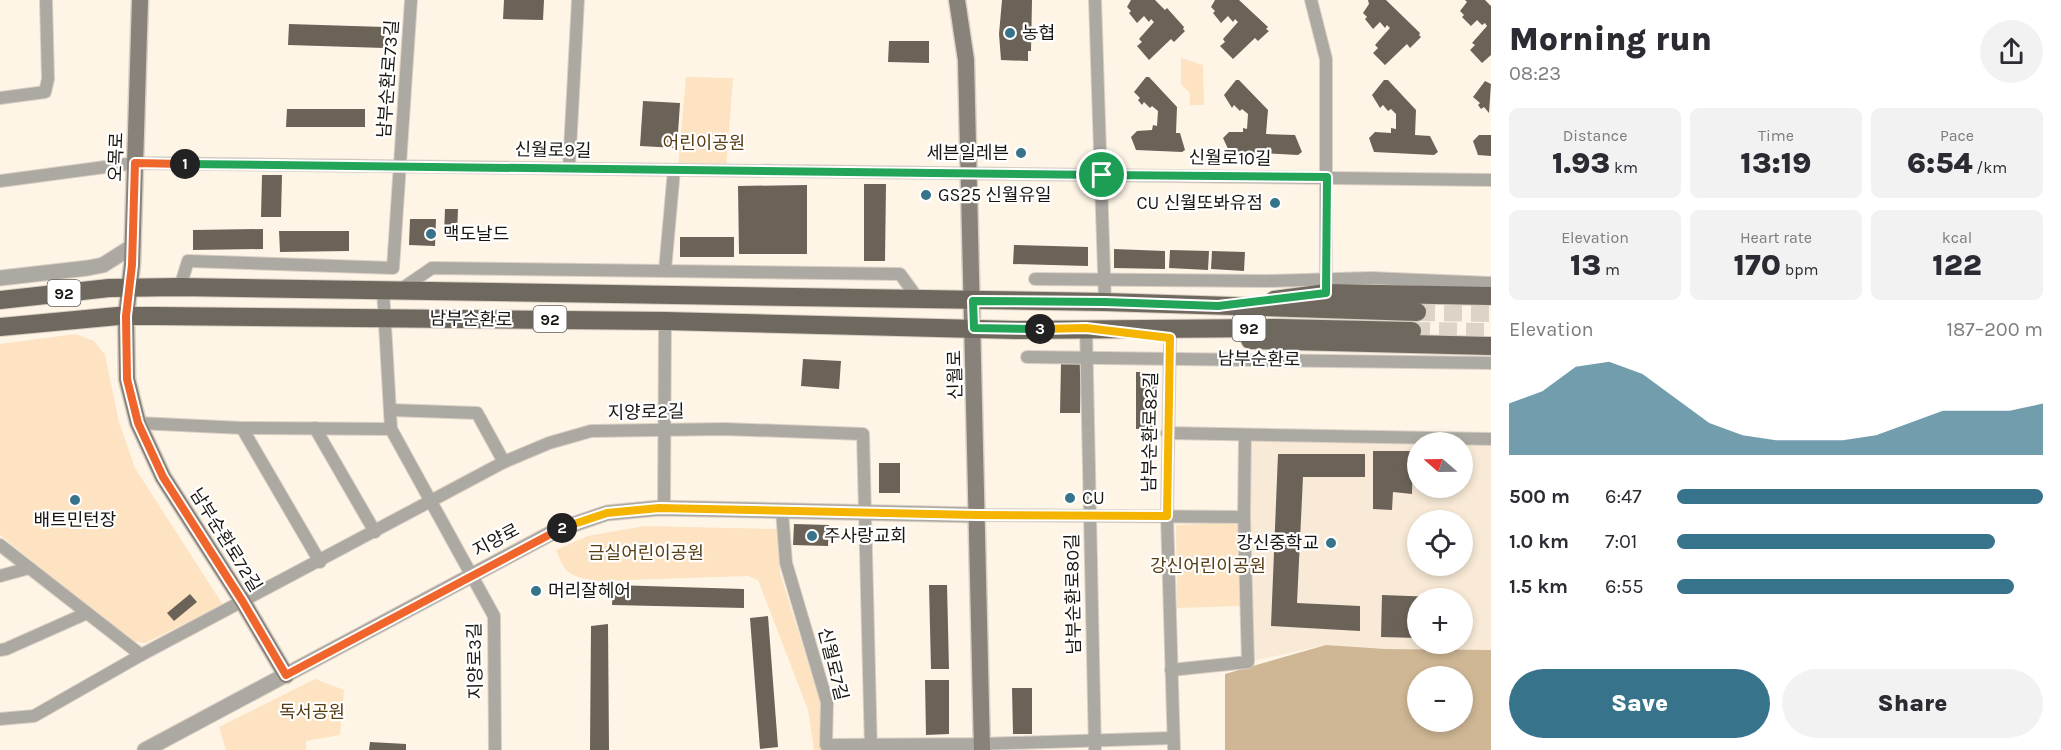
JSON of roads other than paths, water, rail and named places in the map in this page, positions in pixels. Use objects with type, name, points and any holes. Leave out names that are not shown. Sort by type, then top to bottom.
[{"type":"main road","name":"오목로","points":[[126,316],[133,246],[140,0]]},
{"type":"main road","name":"신월로","points":[[957,0],[966,60],[970,173],[982,747]]},
{"type":"main road","name":"남부순환로","points":[[1218,306],[1326,285],[1426,288],[1491,296]]},
{"type":"main road","name":"남부순환로","points":[[0,300],[109,288],[180,287],[1105,302],[1417,312]]},
{"type":"main road","name":"남부순환로","points":[[0,327],[126,316],[665,321],[974,328],[1278,328],[1407,345]]},
{"type":"main road","name":"남부순환로72길","points":[[126,316],[127,379],[138,423],[163,477],[243,602],[286,675]]},
{"type":"main road","name":"남부순환로","points":[[1086,328],[1170,338],[1491,346]]},
{"type":"street","points":[[0,98],[45,92],[48,79],[46,0]]},
{"type":"street","name":"남부순환로73길","points":[[180,287],[188,261],[393,268],[411,0]]},
{"type":"street","points":[[569,168],[578,0]]},
{"type":"street","points":[[1095,0],[1105,302]]},
{"type":"street","points":[[1311,0],[1326,59],[1326,285]]},
{"type":"street","name":"신월로9길","points":[[0,181],[135,163],[970,173]]},
{"type":"street","points":[[665,270],[674,170]]},
{"type":"street","name":"신월로10길","points":[[970,173],[1491,180]]},
{"type":"street","points":[[0,278],[103,265],[133,246]]},
{"type":"street","points":[[138,423],[243,428],[391,429],[385,318],[391,291],[432,268],[900,274],[919,300]]},
{"type":"street","name":"남부순환로","points":[[1035,279],[1266,281],[1326,285]]},
{"type":"street","name":"남부순환로","points":[[1426,288],[1491,283]]},
{"type":"street","points":[[664,508],[665,321]]},
{"type":"street","name":"남부순환로80길","points":[[1086,328],[1094,745]]},
{"type":"street","name":"남부순환로82길","points":[[1170,338],[1167,516],[1173,744]]},
{"type":"street","name":"남부순환로","points":[[1027,357],[1169,358],[1407,345],[1491,363]]},
{"type":"street","points":[[390,410],[477,413],[504,462]]},
{"type":"street","points":[[243,428],[320,562]]},
{"type":"street","points":[[315,428],[375,532]]},
{"type":"street","name":"지양로3길","points":[[391,429],[494,616],[495,750]]},
{"type":"street","name":"지양로2길","points":[[0,719],[34,716],[141,656],[504,462],[549,443],[591,431],[663,429],[863,434],[864,513]]},
{"type":"street","points":[[1167,433],[1491,439]]},
{"type":"street","points":[[1171,670],[1248,662],[1244,517],[1245,436]]},
{"type":"street","name":"지양로","points":[[146,750],[557,530],[607,513],[664,508],[976,515]]},
{"type":"street","name":"신월로7길","points":[[782,511],[786,563],[827,702],[826,745],[982,747],[1173,744]]},
{"type":"street","points":[[864,513],[871,747]]},
{"type":"street","points":[[976,515],[1244,517]]},
{"type":"street","points":[[0,545],[141,656]]},
{"type":"street","points":[[0,576],[29,568]]},
{"type":"street","points":[[0,650],[87,613]]},
{"type":"tunnel","points":[[1417,312],[1491,313]]},
{"type":"tunnel","points":[[1412,331],[1491,332]]},
{"type":"place","name":"농협","points":[[1010,33]]},
{"type":"place","name":"세븐일레븐","points":[[1021,153]]},
{"type":"place","name":"GS25 신월유일","points":[[926,195]]},
{"type":"place","name":"CU 신월또봐유점","points":[[1275,203]]},
{"type":"place","name":"맥도날드","points":[[431,234]]},
{"type":"place","name":"CU","points":[[1070,498]]},
{"type":"place","name":"배트민턴장","points":[[75,500]]},
{"type":"place","name":"주사랑교회","points":[[812,536]]},
{"type":"place","name":"강신중학교","points":[[1331,543]]},
{"type":"place","name":"머리잘헤어","points":[[536,591]]},
{"type":"park label","name":"어린이공원","points":[[704,143]]},
{"type":"park label","name":"금실어린이공원","points":[[646,553]]},
{"type":"park label","name":"강신어린이공원","points":[[1208,566]]},
{"type":"park label","name":"독서공원","points":[[312,712]]}]
